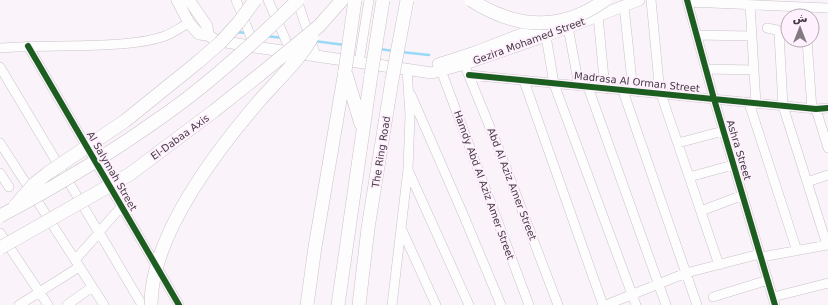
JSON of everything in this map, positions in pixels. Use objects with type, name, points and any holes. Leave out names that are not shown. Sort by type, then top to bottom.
[{"type":"highway","points":[[6,213],[22,196],[48,173],[125,121],[198,62],[220,43],[235,27],[255,0]]},
{"type":"highway","points":[[6,213],[56,186],[107,154],[171,110],[237,58],[297,0]]},
{"type":"highway","name":"El-Dabaa Axis","points":[[0,248],[130,174],[214,111],[318,26],[342,0]]},
{"type":"highway","points":[[307,305],[314,247],[345,71],[355,0]]},
{"type":"highway","name":"The Ring Road","points":[[338,305],[383,0]]},
{"type":"highway","name":"The Ring Road","points":[[359,305],[368,228],[392,80],[407,0]]},
{"type":"highway","points":[[471,0],[482,7],[521,22],[539,24],[557,22],[574,17],[592,9],[605,0]]},
{"type":"highway","points":[[151,305],[152,288],[166,240],[197,183],[235,129],[301,53],[311,40],[318,26]]},
{"type":"highway","points":[[345,71],[363,130]]},
{"type":"main road","name":"Gezira Mohamed Street","points":[[177,0],[189,23],[199,34],[208,35],[215,40],[412,69],[424,73],[432,73],[475,52],[608,0]]},
{"type":"main road","points":[[189,0],[207,26],[208,35]]},
{"type":"main road","name":"Gezira Mohamed Street","points":[[440,68],[465,64],[546,36],[640,0]]},
{"type":"street","points":[[236,0],[255,47]]},
{"type":"street","points":[[268,0],[291,52]]},
{"type":"street","points":[[297,0],[316,56]]},
{"type":"street","points":[[360,62],[369,0]]},
{"type":"street","points":[[651,0],[661,94],[719,265]]},
{"type":"street","points":[[687,1],[780,8]]},
{"type":"street","name":"Ashra Street","points":[[687,1],[714,100],[768,280],[773,303]]},
{"type":"street","points":[[750,5],[754,70],[752,103],[797,251]]},
{"type":"street","points":[[624,6],[633,91]]},
{"type":"street","points":[[598,16],[605,89]]},
{"type":"street","points":[[0,48],[28,46],[86,46],[131,43],[167,36],[189,23]]},
{"type":"street","points":[[568,27],[583,87],[666,305]]},
{"type":"street","points":[[524,82],[604,305],[686,273],[761,256],[827,245],[783,106],[779,32],[774,28],[767,28]]},
{"type":"street","points":[[696,35],[752,36]]},
{"type":"street","points":[[546,36],[554,84],[636,305]]},
{"type":"street","name":"Al Salymah Street","points":[[28,46],[178,305]]},
{"type":"street","points":[[808,48],[814,109],[828,148]]},
{"type":"street","name":"Abd Al Aziz Amer Street","points":[[465,64],[558,305]]},
{"type":"street","points":[[0,67],[142,305]]},
{"type":"street","name":"Hamdy Abd Al Aziz Amer Street","points":[[440,68],[529,305]]},
{"type":"street","points":[[392,305],[408,169],[410,115],[408,89],[412,69]]},
{"type":"street","points":[[706,69],[754,70]]},
{"type":"street","name":"Madrasa Al Orman Street","points":[[469,75],[524,82],[623,90],[714,100],[814,109],[828,108]]},
{"type":"street","points":[[408,89],[501,305]]},
{"type":"street","points":[[623,90],[697,305]]},
{"type":"street","points":[[678,143],[723,131]]},
{"type":"street","points":[[0,143],[104,305]]},
{"type":"street","points":[[690,177],[733,165]]},
{"type":"street","points":[[408,169],[469,305]]},
{"type":"street","points":[[0,173],[9,187]]},
{"type":"street","points":[[807,182],[828,175]]},
{"type":"street","points":[[701,211],[742,195]]},
{"type":"street","points":[[19,305],[39,292],[77,263],[99,232],[121,207]]},
{"type":"street","points":[[401,229],[436,305]]},
{"type":"street","points":[[0,233],[48,305]]},
{"type":"street","points":[[713,297],[768,280]]},
{"type":"street","points":[[773,303],[828,283]]},
{"type":"street","points":[[67,305],[92,287]]},
{"type":"waterway","points":[[236,32],[247,33]]},
{"type":"waterway","points":[[266,36],[283,38]]},
{"type":"waterway","points":[[314,41],[345,45]]},
{"type":"waterway","points":[[379,49],[394,51]]},
{"type":"waterway","points":[[401,52],[429,55]]},
{"type":"cycle path","points":[[687,0],[714,99],[775,305]]},
{"type":"cycle path","points":[[28,46],[179,305]]},
{"type":"cycle path","points":[[469,75],[816,109],[828,108]]}]
